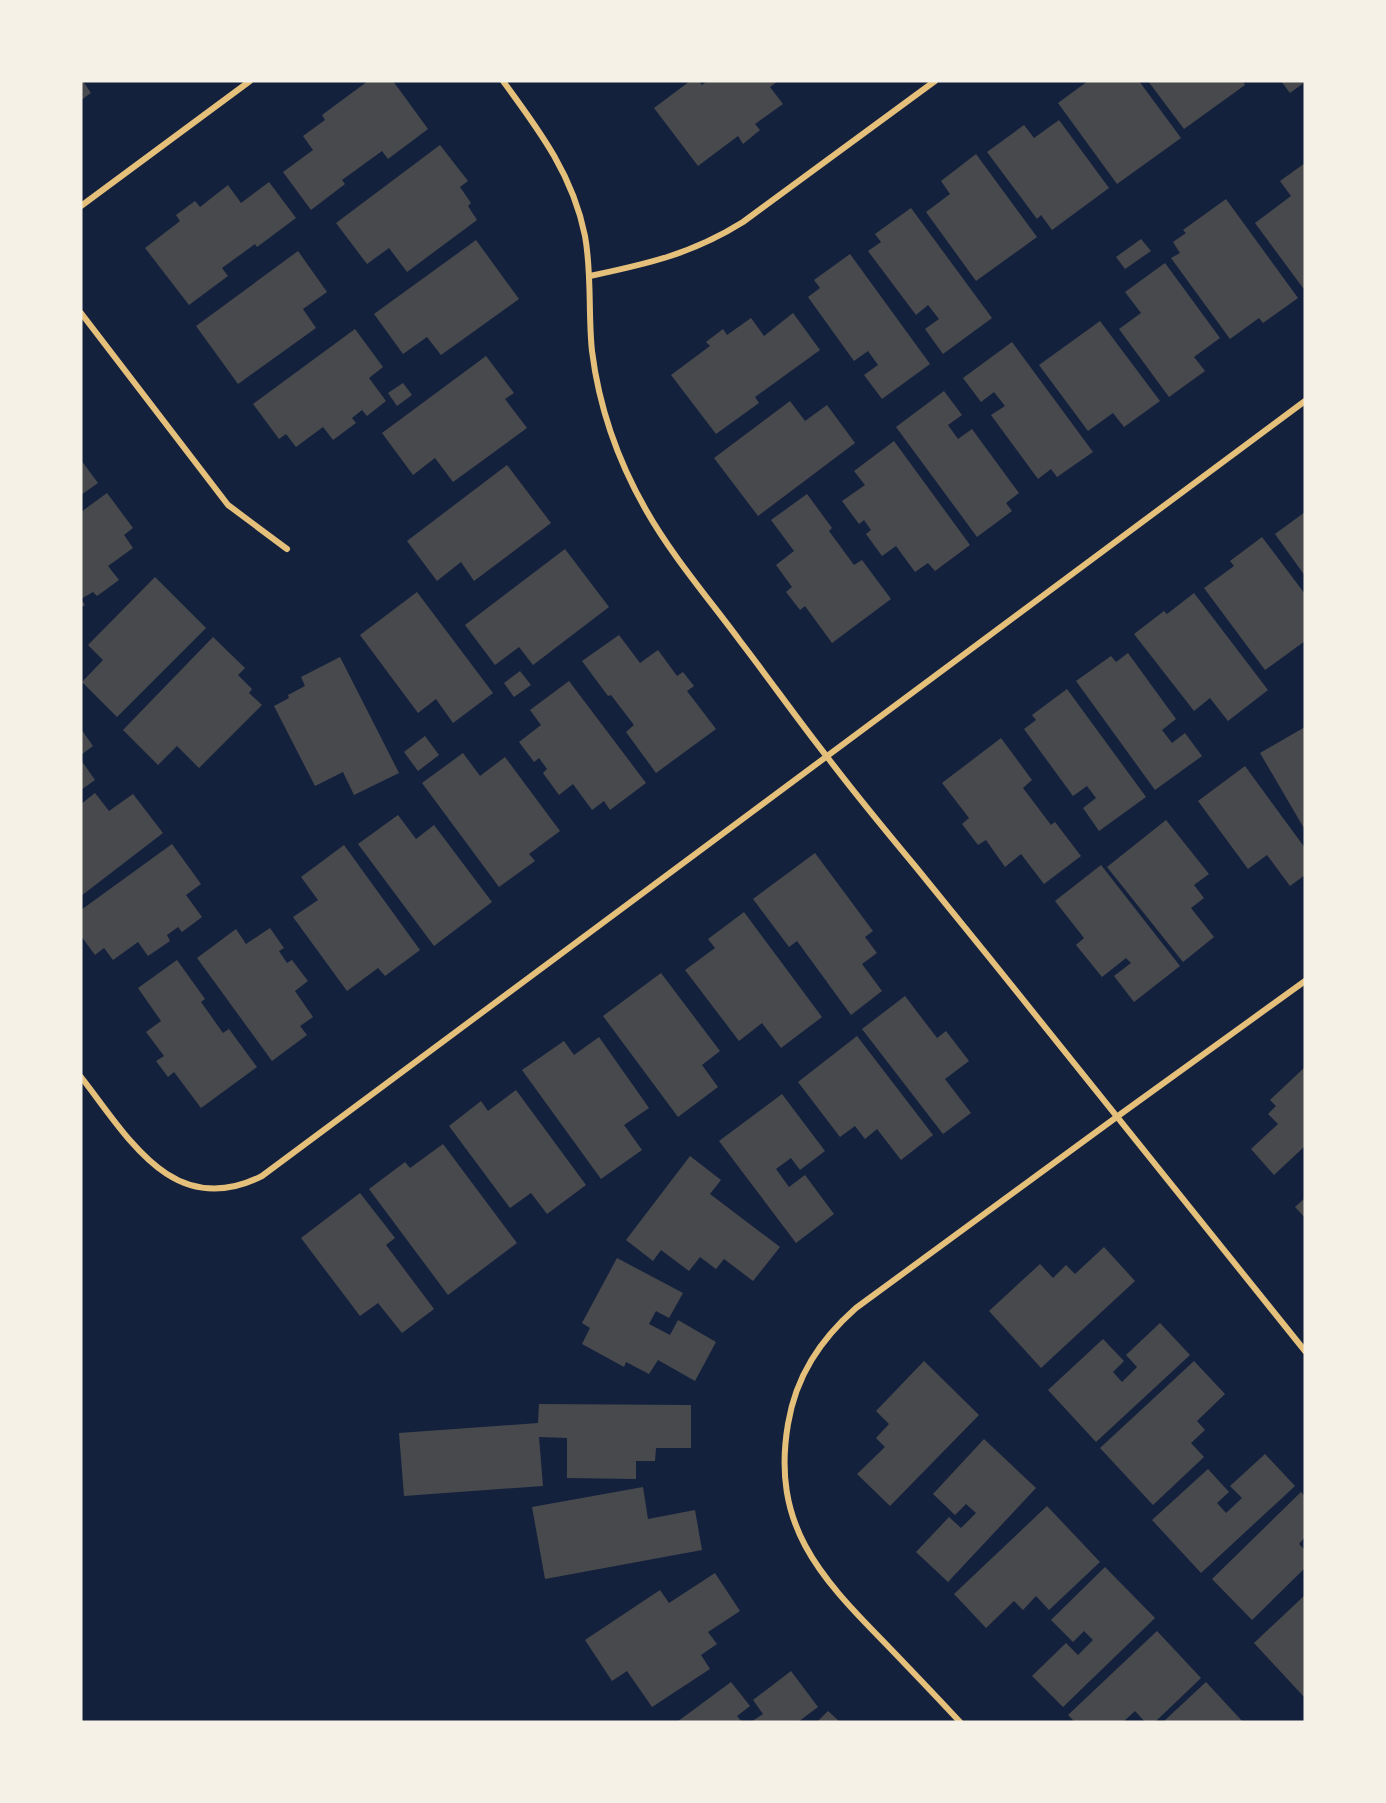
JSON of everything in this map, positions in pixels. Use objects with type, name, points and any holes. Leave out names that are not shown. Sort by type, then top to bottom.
[{"type":"street","points":[[81,206],[250,81]]},
{"type":"street","points":[[503,81],[545,139],[563,171],[575,202],[585,236],[590,276],[592,350],[599,392],[612,435],[628,475],[648,513],[827,757],[1305,1351]]},
{"type":"street","points":[[590,276],[655,262],[724,234],[935,81]]},
{"type":"street","points":[[81,313],[228,505],[287,549]]},
{"type":"street","points":[[81,1077],[148,1160],[180,1182],[211,1189],[239,1186],[250,1182],[277,1166],[1305,401]]},
{"type":"street","points":[[960,1722],[824,1578],[794,1525],[787,1495],[784,1461],[790,1408],[800,1383],[822,1343],[838,1324],[865,1302],[1305,981]]},
{"type":"building","points":[[81,81],[91,93],[81,100]]},
{"type":"building","points":[[368,81],[393,81],[428,129],[388,159],[382,151],[342,180],[345,184],[311,210],[283,172],[313,150],[303,136],[325,120],[322,115]]},
{"type":"building","points":[[690,81],[699,81],[702,85],[707,81],[778,81],[770,87],[783,104],[755,124],[760,130],[743,144],[738,136],[698,166],[654,108]]},
{"type":"building","points":[[1088,81],[1139,81],[1181,138],[1117,184],[1058,103]]},
{"type":"building","points":[[1148,81],[1243,81],[1245,85],[1184,129]]},
{"type":"building","points":[[1281,81],[1305,81],[1305,82],[1290,93]]},
{"type":"building","points":[[1059,120],[1109,188],[1052,230],[1041,215],[1037,219],[987,152],[1024,125],[1034,138]]},
{"type":"building","points":[[440,145],[468,181],[460,187],[471,203],[468,206],[477,220],[407,272],[389,248],[367,264],[336,223]]},
{"type":"building","points":[[976,154],[1037,237],[976,281],[926,212],[950,194],[941,181]]},
{"type":"building","points":[[1305,163],[1305,287],[1303,288],[1255,223],[1291,196],[1280,181]]},
{"type":"building","points":[[269,182],[296,218],[257,247],[255,244],[222,268],[228,276],[189,305],[145,248],[180,221],[176,215],[195,201],[200,207],[228,185],[241,203]]},
{"type":"building","points":[[1226,199],[1298,298],[1263,323],[1259,318],[1230,339],[1171,258],[1180,253],[1173,242],[1186,233],[1183,230]]},
{"type":"building","points":[[911,208],[992,318],[943,354],[925,329],[939,319],[928,305],[916,315],[868,251],[881,242],[875,234]]},
{"type":"building","points":[[1141,239],[1151,251],[1125,269],[1116,257]]},
{"type":"building","points":[[476,240],[519,299],[441,355],[427,337],[403,354],[374,314]]},
{"type":"building","points":[[298,251],[327,292],[303,309],[316,328],[238,384],[196,326]]},
{"type":"building","points":[[850,254],[930,364],[882,399],[864,375],[878,365],[868,351],[854,361],[808,297],[820,288],[814,280]]},
{"type":"building","points":[[1165,263],[1220,338],[1194,357],[1205,371],[1169,397],[1119,329],[1141,313],[1125,292]]},
{"type":"building","points":[[793,313],[820,350],[755,397],[759,403],[716,434],[671,375],[710,346],[706,342],[723,329],[727,335],[751,318],[764,336]]},
{"type":"building","points":[[1100,321],[1160,401],[1124,427],[1113,413],[1088,431],[1039,365]]},
{"type":"building","points":[[355,329],[383,367],[369,378],[386,401],[367,416],[362,410],[352,418],[356,423],[333,440],[323,427],[296,447],[286,434],[279,439],[253,404]]},
{"type":"building","points":[[1012,342],[1093,452],[1057,477],[1051,469],[1038,479],[991,415],[1005,406],[994,392],[981,402],[963,378]]},
{"type":"building","points":[[486,356],[514,393],[505,399],[527,428],[453,482],[435,458],[413,475],[382,433]]},
{"type":"building","points":[[403,383],[412,395],[397,406],[388,393]]},
{"type":"building","points":[[944,391],[962,415],[948,425],[958,439],[972,429],[1019,493],[1006,503],[1012,511],[977,537],[896,427]]},
{"type":"building","points":[[790,401],[805,421],[827,405],[855,443],[758,516],[714,458]]},
{"type":"building","points":[[894,441],[970,545],[935,571],[928,563],[915,572],[896,546],[882,556],[866,534],[871,530],[864,520],[859,524],[842,501],[865,485],[854,471]]},
{"type":"building","points":[[81,460],[98,483],[81,495]]},
{"type":"building","points":[[507,465],[551,523],[474,581],[461,562],[437,581],[407,541]]},
{"type":"building","points":[[107,493],[133,528],[124,535],[133,548],[108,566],[119,580],[97,596],[93,592],[81,599],[81,512]]},
{"type":"building","points":[[807,494],[832,528],[829,531],[854,565],[862,560],[891,599],[832,643],[805,606],[800,610],[786,592],[792,587],[776,565],[794,551],[771,520]]},
{"type":"building","points":[[1305,512],[1305,576],[1275,534]]},
{"type":"building","points":[[1262,537],[1305,594],[1305,641],[1265,670],[1204,588],[1234,566],[1230,561]]},
{"type":"building","points":[[565,549],[609,607],[533,665],[519,647],[495,665],[465,625]]},
{"type":"building","points":[[155,577],[206,628],[117,717],[82,682],[103,660],[88,645]]},
{"type":"building","points":[[417,592],[493,693],[453,723],[436,699],[418,713],[360,635]]},
{"type":"building","points":[[1194,593],[1268,690],[1228,721],[1210,698],[1194,711],[1134,634],[1164,611],[1167,614]]},
{"type":"building","points":[[619,635],[640,663],[658,650],[677,676],[683,672],[694,686],[687,691],[716,729],[656,773],[626,732],[634,725],[611,695],[608,696],[582,661]]},
{"type":"building","points":[[213,637],[245,668],[238,675],[252,689],[249,693],[262,705],[199,768],[177,746],[158,765],[123,730]]},
{"type":"building","points":[[1128,653],[1176,719],[1162,730],[1172,743],[1185,733],[1202,756],[1155,790],[1076,681],[1111,656],[1116,662]]},
{"type":"building","points":[[340,657],[399,773],[354,795],[343,772],[315,786],[274,706],[305,686],[301,677]]},
{"type":"building","points":[[520,671],[531,685],[514,697],[504,683]]},
{"type":"building","points":[[569,681],[646,783],[610,810],[604,801],[592,810],[573,784],[559,795],[543,773],[547,769],[539,758],[534,762],[519,742],[541,725],[530,710]]},
{"type":"building","points":[[1067,689],[1146,797],[1099,831],[1083,808],[1096,798],[1087,786],[1073,796],[1024,729],[1036,720],[1032,715]]},
{"type":"building","points":[[1305,727],[1305,830],[1260,753]]},
{"type":"building","points":[[81,729],[93,746],[81,755]]},
{"type":"building","points":[[425,736],[439,755],[418,771],[404,752]]},
{"type":"building","points":[[1001,738],[1032,780],[1023,788],[1051,825],[1055,822],[1081,856],[1044,884],[1021,854],[1005,867],[986,840],[978,845],[962,824],[969,818],[942,783]]},
{"type":"building","points":[[463,753],[480,776],[505,757],[560,831],[529,854],[535,861],[499,887],[422,783]]},
{"type":"building","points":[[81,760],[95,780],[81,790]]},
{"type":"building","points":[[1245,766],[1305,848],[1305,875],[1290,886],[1267,855],[1248,869],[1198,801]]},
{"type":"building","points":[[95,793],[109,811],[133,794],[163,833],[81,896],[81,804]]},
{"type":"building","points":[[398,815],[416,839],[434,825],[492,902],[434,946],[358,844]]},
{"type":"building","points":[[1166,820],[1209,874],[1194,885],[1204,898],[1191,908],[1214,937],[1183,962],[1107,867]]},
{"type":"building","points":[[172,844],[201,884],[186,895],[202,917],[182,932],[178,927],[167,935],[170,941],[148,956],[138,942],[113,960],[104,948],[95,955],[81,936],[81,910]]},
{"type":"building","points":[[344,845],[420,950],[385,976],[378,968],[347,991],[293,917],[318,900],[301,877]]},
{"type":"building","points":[[815,853],[873,931],[865,937],[877,953],[862,964],[882,991],[851,1015],[797,941],[789,947],[753,899]]},
{"type":"building","points":[[1101,865],[1180,966],[1134,1002],[1114,976],[1131,963],[1126,958],[1102,977],[1076,945],[1084,938],[1055,901]]},
{"type":"building","points":[[744,912],[822,1017],[781,1048],[762,1023],[739,1041],[685,970],[715,948],[708,939]]},
{"type":"building","points":[[270,928],[284,948],[279,951],[287,963],[292,960],[308,981],[295,991],[313,1017],[300,1026],[307,1035],[272,1061],[197,958],[236,929],[246,944]]},
{"type":"building","points":[[177,960],[205,999],[201,1002],[223,1033],[229,1029],[257,1067],[201,1108],[174,1072],[168,1077],[156,1061],[164,1056],[146,1032],[161,1021],[138,988]]},
{"type":"building","points":[[661,973],[720,1051],[702,1065],[718,1087],[678,1117],[603,1016]]},
{"type":"building","points":[[905,996],[937,1038],[946,1031],[969,1061],[945,1079],[971,1113],[943,1134],[862,1029]]},
{"type":"building","points":[[857,1036],[933,1135],[901,1160],[877,1129],[865,1139],[855,1126],[840,1137],[798,1082]]},
{"type":"building","points":[[599,1037],[649,1108],[624,1125],[642,1150],[601,1179],[522,1070],[564,1041],[574,1055]]},
{"type":"building","points":[[1305,1067],[1305,1146],[1274,1175],[1251,1149],[1278,1124],[1268,1114],[1276,1106],[1270,1100]]},
{"type":"building","points":[[516,1090],[586,1185],[547,1214],[531,1193],[510,1208],[449,1126],[481,1101],[488,1111]]},
{"type":"building","points":[[782,1094],[825,1151],[800,1170],[791,1158],[776,1169],[789,1187],[805,1175],[834,1214],[796,1243],[719,1141]]},
{"type":"building","points":[[443,1144],[517,1243],[448,1295],[369,1189],[405,1162],[410,1168]]},
{"type":"building","points":[[690,1156],[721,1180],[710,1194],[780,1247],[753,1281],[724,1259],[716,1269],[700,1257],[689,1271],[661,1250],[653,1261],[626,1240]]},
{"type":"building","points":[[360,1193],[395,1238],[386,1245],[434,1309],[402,1333],[378,1303],[360,1316],[301,1238]]},
{"type":"building","points":[[1305,1198],[1305,1218],[1295,1207]]},
{"type":"building","points":[[1104,1247],[1135,1281],[1041,1368],[989,1311],[1040,1264],[1053,1278],[1066,1265],[1075,1274]]},
{"type":"building","points":[[617,1258],[683,1293],[669,1318],[656,1311],[649,1324],[670,1335],[678,1320],[716,1342],[695,1381],[658,1360],[649,1374],[626,1362],[624,1367],[582,1344],[590,1328],[582,1323]]},
{"type":"building","points":[[1160,1323],[1190,1355],[1096,1442],[1048,1390],[1103,1339],[1124,1361],[1113,1372],[1122,1382],[1137,1367],[1126,1355]]},
{"type":"building","points":[[924,1361],[979,1415],[890,1506],[857,1474],[885,1447],[876,1438],[889,1424],[876,1411]]},
{"type":"building","points":[[1194,1361],[1225,1394],[1197,1421],[1205,1430],[1191,1443],[1204,1457],[1153,1505],[1100,1448]]},
{"type":"building","points":[[539,1404],[691,1405],[691,1448],[656,1448],[655,1461],[636,1461],[636,1479],[567,1478],[567,1438],[539,1437],[543,1486],[404,1496],[399,1433],[538,1423]]},
{"type":"building","points":[[984,1439],[1036,1488],[948,1582],[916,1552],[949,1517],[961,1528],[976,1513],[966,1504],[955,1515],[933,1494]]},
{"type":"building","points":[[1265,1454],[1295,1486],[1201,1573],[1152,1520],[1208,1469],[1229,1492],[1217,1503],[1226,1513],[1242,1498],[1230,1486]]},
{"type":"building","points":[[643,1487],[648,1519],[695,1510],[702,1550],[545,1579],[532,1507]]},
{"type":"building","points":[[1301,1492],[1305,1496],[1305,1537],[1299,1544],[1305,1550],[1305,1568],[1252,1620],[1212,1579]]},
{"type":"building","points":[[1047,1506],[1100,1562],[1049,1610],[1036,1596],[1023,1610],[1014,1601],[986,1628],[954,1594]]},
{"type":"building","points":[[1105,1567],[1155,1618],[1063,1707],[1032,1676],[1066,1643],[1078,1655],[1093,1640],[1084,1631],[1073,1642],[1051,1620]]},
{"type":"building","points":[[715,1573],[740,1611],[708,1632],[717,1644],[701,1655],[710,1669],[652,1707],[627,1671],[612,1681],[585,1640],[660,1590],[669,1603]]},
{"type":"building","points":[[1305,1595],[1305,1698],[1254,1643]]},
{"type":"building","points":[[1157,1631],[1201,1678],[1155,1722],[1145,1722],[1135,1711],[1123,1722],[1075,1722],[1068,1715]]},
{"type":"building","points":[[791,1671],[818,1707],[798,1722],[751,1722],[763,1714],[753,1700]]},
{"type":"building","points":[[731,1682],[750,1706],[737,1716],[742,1722],[677,1722]]},
{"type":"building","points":[[1206,1682],[1243,1722],[1163,1722]]},
{"type":"building","points":[[828,1711],[840,1722],[817,1722]]}]
